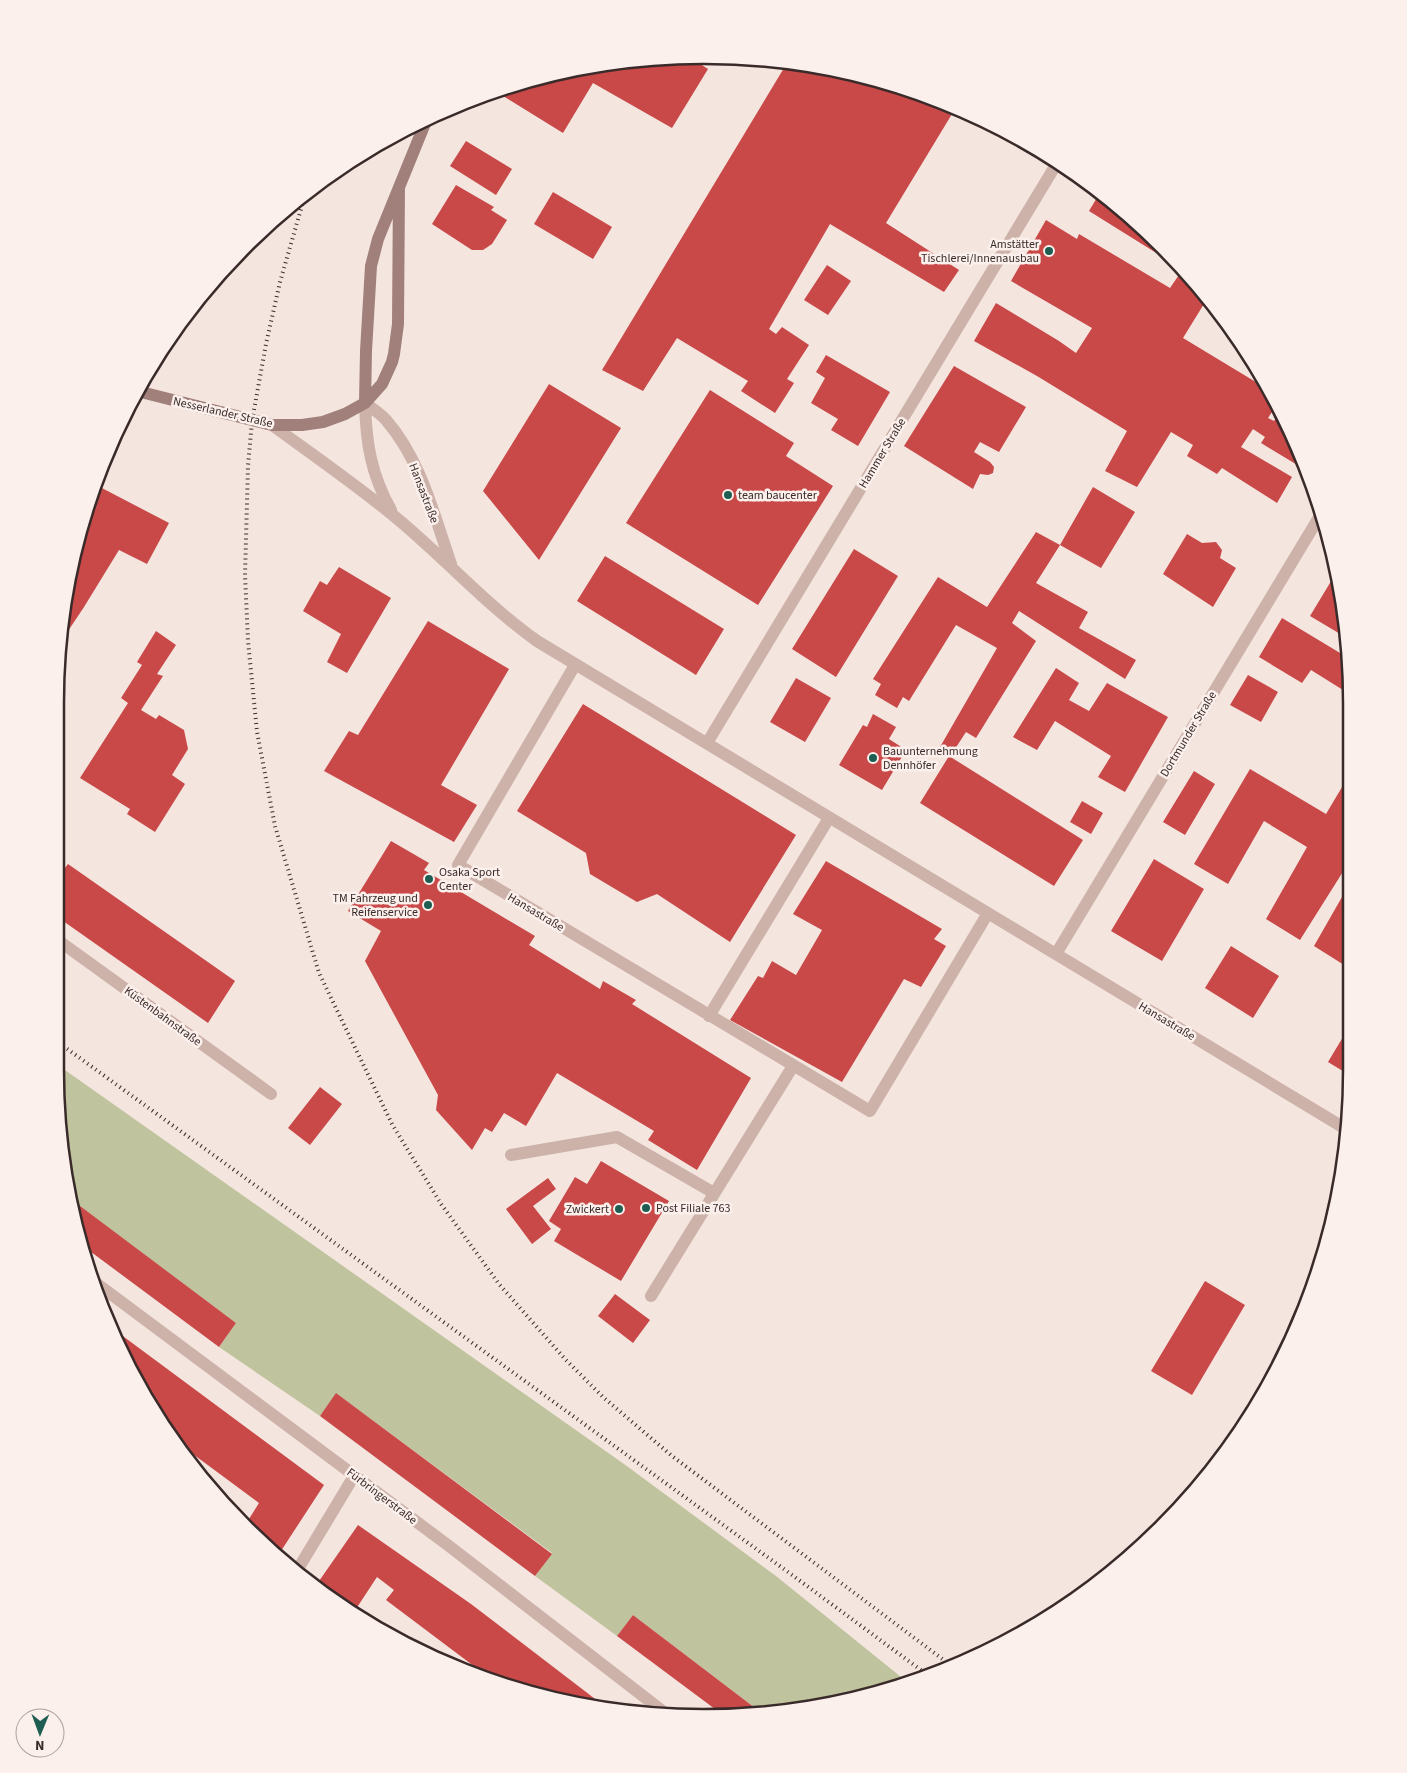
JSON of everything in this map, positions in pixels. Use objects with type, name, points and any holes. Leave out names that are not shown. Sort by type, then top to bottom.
[{"type":"main road","name":"Nesserlander Straße","points":[[365,403],[371,266],[378,239],[423,129]]},
{"type":"main road","name":"Nesserlander Straße","points":[[144,393],[272,425],[302,425],[323,422],[345,414],[365,403],[382,384],[394,354],[398,324],[399,187]]},
{"type":"street","name":"Hammer Straße","points":[[706,743],[1054,169]]},
{"type":"street","name":"Hansastraße","points":[[365,403],[366,435],[371,464],[377,485],[393,515]]},
{"type":"street","name":"Hansastraße","points":[[365,403],[385,419],[406,449],[421,479],[452,566]]},
{"type":"street","name":"Hansastraße","points":[[272,425],[393,515],[452,566],[510,622],[575,666],[1341,1126]]},
{"type":"street","name":"Dortmunder Straße","points":[[1056,954],[1316,522]]},
{"type":"street","name":"Hansastraße","points":[[575,666],[458,866],[870,1111],[988,913]]},
{"type":"street","points":[[710,1016],[830,818]]},
{"type":"street","name":"Küstenbahnstraße","points":[[64,944],[271,1094]]},
{"type":"street","points":[[651,1296],[793,1066]]},
{"type":"street","points":[[511,1155],[617,1137],[714,1193]]},
{"type":"street","name":"Fürbringerstraße","points":[[103,1288],[449,1546],[658,1708]]},
{"type":"street","points":[[300,1565],[354,1476]]},
{"type":"green space","points":[[64,1069],[624,1464],[776,1576],[901,1677],[828,1697],[754,1707],[633,1615],[617,1636],[535,1576],[552,1553],[337,1394],[320,1416],[219,1347],[236,1323],[79,1206],[69,1153]]},
{"type":"building","points":[[700,64],[708,69],[672,128],[593,83],[563,133],[504,96],[579,76],[620,69]]},
{"type":"building","points":[[784,69],[828,76],[869,86],[952,114],[886,223],[959,270],[944,292],[830,224],[769,329],[776,334],[782,327],[809,345],[787,379],[794,383],[775,413],[741,391],[748,381],[677,338],[643,391],[602,370]]},
{"type":"building","points":[[466,141],[512,169],[496,195],[450,166]]},
{"type":"building","points":[[456,185],[494,207],[491,210],[507,220],[492,244],[483,250],[472,250],[432,224]]},
{"type":"building","points":[[553,192],[612,227],[593,259],[534,224]]},
{"type":"building","points":[[1096,199],[1160,255],[1089,211]]},
{"type":"building","points":[[1046,220],[1077,239],[1079,234],[1170,288],[1178,276],[1203,305],[1183,338],[1257,383],[1272,412],[1268,418],[1274,421],[1276,418],[1295,459],[1297,465],[1261,443],[1265,437],[1253,429],[1241,447],[1292,477],[1277,503],[1222,468],[1217,474],[1187,456],[1193,445],[1171,432],[1137,487],[1105,471],[1127,431],[1037,376],[974,341],[996,303],[1076,353],[1092,328],[1011,281]]},
{"type":"building","points":[[827,265],[851,281],[828,315],[804,300]]},
{"type":"building","points":[[826,355],[890,392],[858,446],[831,430],[838,419],[811,403],[825,378],[816,372]]},
{"type":"building","points":[[954,366],[1026,407],[999,452],[980,442],[974,452],[990,462],[994,467],[993,473],[988,475],[980,474],[973,489],[904,446]]},
{"type":"building","points":[[549,384],[621,428],[539,560],[483,491]]},
{"type":"building","points":[[710,390],[794,443],[786,456],[833,486],[758,605],[626,523]]},
{"type":"building","points":[[1093,487],[1135,512],[1101,568],[1060,545]]},
{"type":"building","points":[[102,488],[169,523],[147,564],[119,550],[68,631],[76,579]]},
{"type":"building","points":[[1036,532],[1060,545],[1036,583],[1088,612],[1079,628],[1136,660],[1125,679],[1019,611],[1012,623],[1036,641],[976,738],[966,732],[953,752],[940,747],[997,648],[956,625],[909,701],[903,697],[897,708],[875,695],[881,684],[873,679],[938,577],[987,607]]},
{"type":"building","points":[[1187,534],[1202,543],[1216,542],[1222,550],[1220,558],[1236,568],[1213,607],[1163,574]]},
{"type":"building","points":[[854,549],[898,576],[836,677],[792,649]]},
{"type":"building","points":[[605,556],[724,629],[696,675],[577,601]]},
{"type":"building","points":[[339,567],[391,598],[347,673],[327,662],[341,634],[303,611],[320,581],[327,585]]},
{"type":"building","points":[[1331,581],[1339,633],[1310,616]]},
{"type":"building","points":[[1282,618],[1341,654],[1343,690],[1311,670],[1302,683],[1259,657]]},
{"type":"building","points":[[428,621],[509,669],[441,785],[477,805],[454,842],[324,771],[349,731],[358,735]]},
{"type":"building","points":[[156,631],[176,645],[157,674],[163,676],[141,710],[156,719],[159,715],[184,730],[188,749],[172,775],[185,784],[155,832],[127,814],[130,809],[80,778],[128,703],[121,698],[142,665],[137,662]]},
{"type":"building","points":[[1056,668],[1079,683],[1069,700],[1089,711],[1107,683],[1168,717],[1125,792],[1098,777],[1111,756],[1055,721],[1037,750],[1013,737]]},
{"type":"building","points":[[1248,675],[1278,692],[1261,722],[1230,705]]},
{"type":"building","points":[[796,678],[831,698],[805,742],[770,722]]},
{"type":"building","points":[[583,704],[796,835],[730,942],[657,894],[637,902],[590,874],[586,853],[517,811]]},
{"type":"building","name":"Bauunternehmung Dennhöfer","points":[[873,714],[896,727],[889,739],[906,750],[882,790],[839,765],[863,725],[867,727]]},
{"type":"building","points":[[949,756],[1083,840],[1054,886],[920,803]]},
{"type":"building","points":[[1250,769],[1326,814],[1343,785],[1343,872],[1300,940],[1266,919],[1307,847],[1264,821],[1228,884],[1194,864]]},
{"type":"building","points":[[1194,771],[1215,784],[1185,835],[1163,822]]},
{"type":"building","points":[[1082,801],[1103,813],[1091,834],[1070,822]]},
{"type":"building","points":[[391,841],[429,863],[424,870],[535,936],[529,945],[600,989],[603,981],[636,1000],[632,1004],[751,1078],[697,1170],[648,1140],[654,1131],[557,1073],[526,1126],[504,1113],[492,1132],[485,1128],[472,1150],[436,1110],[438,1095],[365,961],[381,931],[348,911]]},
{"type":"building","points":[[1154,859],[1204,889],[1162,961],[1111,931]]},
{"type":"building","points":[[826,861],[942,929],[934,939],[946,946],[921,987],[904,979],[842,1082],[730,1020],[758,976],[763,978],[772,961],[796,975],[822,930],[793,914]]},
{"type":"building","points":[[68,864],[235,981],[208,1023],[64,922],[64,869]]},
{"type":"building","points":[[1342,897],[1343,898],[1343,964],[1314,946]]},
{"type":"building","points":[[1231,946],[1279,976],[1253,1018],[1205,988]]},
{"type":"building","points":[[1343,1037],[1343,1071],[1328,1062]]},
{"type":"building","points":[[320,1087],[342,1104],[310,1145],[288,1128]]},
{"type":"building","points":[[601,1161],[669,1201],[621,1281],[554,1241],[561,1229],[549,1221],[575,1177],[587,1184]]},
{"type":"building","points":[[548,1178],[556,1189],[533,1206],[551,1229],[532,1244],[506,1209]]},
{"type":"building","points":[[79,1205],[236,1323],[219,1347],[91,1252]]},
{"type":"building","points":[[1205,1281],[1245,1305],[1192,1395],[1151,1371]]},
{"type":"building","points":[[615,1294],[650,1320],[633,1343],[598,1316]]},
{"type":"building","points":[[122,1336],[324,1485],[282,1550],[249,1519],[259,1503],[192,1453],[149,1389]]},
{"type":"building","points":[[336,1393],[552,1554],[535,1576],[320,1416]]},
{"type":"building","points":[[358,1525],[471,1604],[596,1700],[538,1687],[474,1667],[386,1600],[394,1590],[377,1577],[357,1607],[319,1581]]},
{"type":"building","points":[[633,1615],[754,1707],[715,1709],[617,1636]]},
{"type":"railway","points":[[302,206],[280,282],[252,421],[248,466],[245,575],[248,641],[257,732],[275,826],[319,973],[392,1124],[441,1204],[499,1284],[565,1359],[604,1398],[672,1456],[946,1662]]},
{"type":"railway","points":[[64,1047],[922,1670]]},
{"type":"place","name":"Amstätter Tischlerei/Innenausbau","points":[[1049,251]]},
{"type":"place","name":"team baucenter","points":[[728,495]]},
{"type":"place","name":"Bauunternehmung Dennhöfer","points":[[873,758]]},
{"type":"place","name":"Osaka Sport Center","points":[[429,879]]},
{"type":"place","name":"TM Fahrzeug und Reifenservice","points":[[428,905]]},
{"type":"place","name":"Post Filiale 763","points":[[646,1208]]},
{"type":"place","name":"Zwickert","points":[[619,1209]]}]
